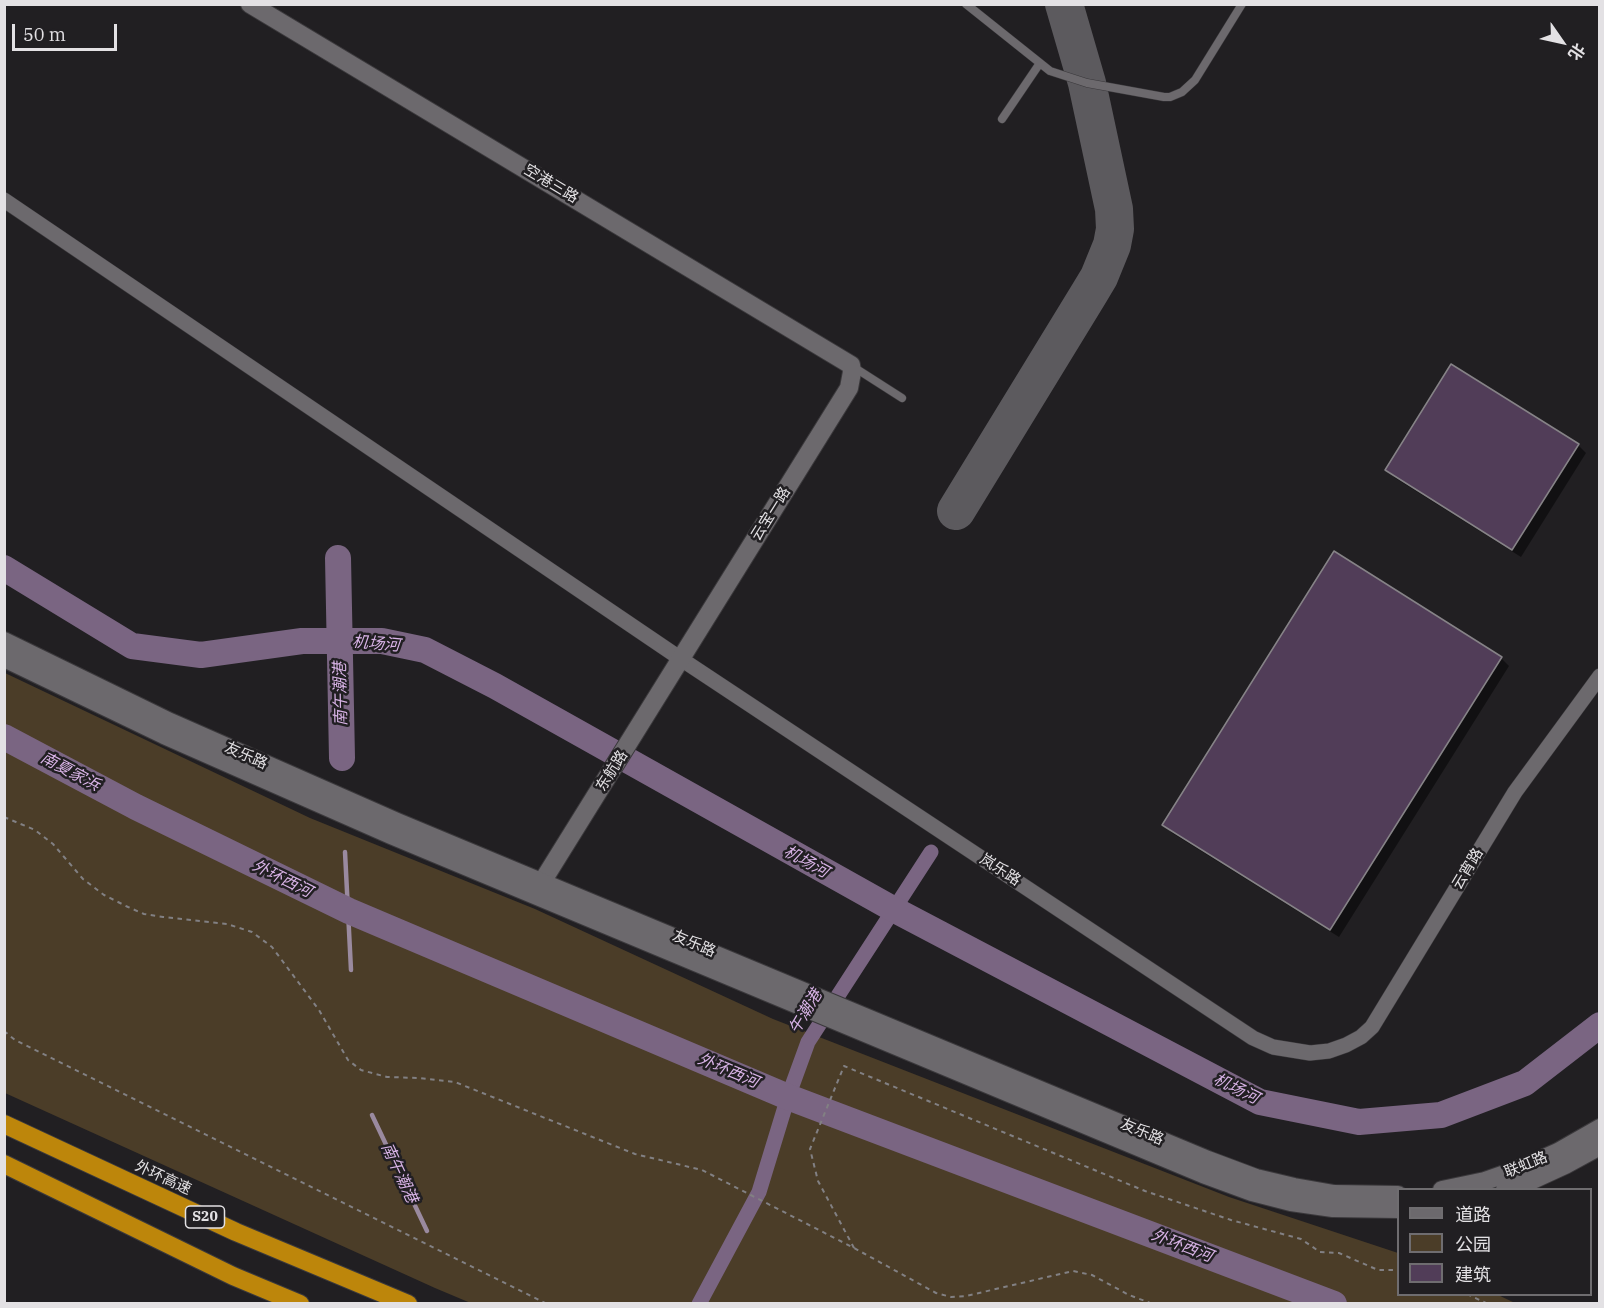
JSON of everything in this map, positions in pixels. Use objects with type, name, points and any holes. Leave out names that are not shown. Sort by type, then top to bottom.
[{"type":"highway","name":"外环高速","points":[[4,1124],[236,1232],[408,1304]]},
{"type":"highway","name":"S20","points":[[4,1164],[233,1276],[300,1304]]},
{"type":"main road","name":"空港三路","points":[[250,4],[851,365]]},
{"type":"main road","name":"云宝一路","points":[[681,659],[849,388],[851,365]]},
{"type":"main road","name":"友乐路","points":[[4,641],[170,722],[539,889]]},
{"type":"main road","name":"友乐路","points":[[4,658],[258,778],[539,889],[790,993],[1180,1165],[1252,1192],[1291,1202],[1333,1208],[1397,1209]]},
{"type":"main road","name":"东航路","points":[[539,889],[681,659]]},
{"type":"main road","points":[[539,889],[557,854]]},
{"type":"main road","name":"友乐路","points":[[851,1019],[1256,1178],[1334,1194],[1397,1195]]},
{"type":"main road","name":"联虹路","points":[[1452,1188],[1485,1181],[1522,1168],[1558,1152],[1599,1128]]},
{"type":"main road","name":"联虹路","points":[[1511,1188],[1564,1165],[1599,1146]]},
{"type":"street","name":"岚乐路","points":[[4,200],[681,659],[1254,1038],[1273,1047],[1292,1051],[1310,1053],[1329,1051]]},
{"type":"street","name":"云宵路","points":[[1329,1051],[1361,1037],[1377,1021],[1515,792],[1599,675]]},
{"type":"lane","points":[[966,4],[1050,71],[1087,83],[1141,94],[1170,97],[1182,92],[1195,80],[1242,4]]},
{"type":"lane","points":[[1002,119],[1040,63]]},
{"type":"lane","points":[[851,365],[902,398]]},
{"type":"path","points":[[4,817],[35,830],[53,844],[83,879],[104,895],[128,907],[144,914],[227,924],[252,932],[272,947],[319,1010],[348,1060],[361,1070],[387,1077],[455,1082],[634,1154],[702,1170],[936,1293],[951,1297],[1012,1287],[1073,1271],[1092,1275],[1153,1304]]},
{"type":"path","points":[[4,1031],[15,1040],[547,1304]]},
{"type":"path","points":[[854,1248],[818,1181],[810,1149],[844,1066],[1144,1191],[1231,1220],[1301,1239],[1320,1252],[1339,1253],[1378,1270],[1397,1270]]},
{"type":"path","points":[[1471,1296],[1488,1304]]},
{"type":"green space","points":[[5,673],[310,818],[535,909],[773,1019],[1229,1197],[1397,1253],[1397,1296],[1500,1296],[1515,1303],[473,1304],[5,1093]]},
{"type":"building","points":[[1451,364],[1579,444],[1512,550],[1385,470]]},
{"type":"building","points":[[1334,551],[1502,657],[1330,930],[1162,825]]},
{"type":"waterway","name":"南午潮港","points":[[338,558],[342,758]]},
{"type":"waterway","name":"机场河","points":[[4,568],[132,646],[201,655],[302,641],[382,641],[425,650],[495,686],[893,909],[1260,1102],[1359,1122],[1441,1115],[1525,1083],[1600,1025]]},
{"type":"waterway","name":"外环西河","points":[[4,737],[136,807],[349,911],[788,1097],[1334,1304]]},
{"type":"waterway","name":"南午潮港","points":[[345,852],[351,970]]},
{"type":"waterway","name":"午潮港","points":[[699,1304],[759,1192],[788,1097],[808,1042],[931,852]]},
{"type":"waterway","name":"南午潮港","points":[[372,1115],[427,1231]]},
{"type":"taxiway","points":[[956,511],[1099,277],[1112,245],[1115,229],[1114,209],[1087,83],[1064,4]]},
{"type":"water label","name":"南夏家浜","points":[[70,772]]}]
